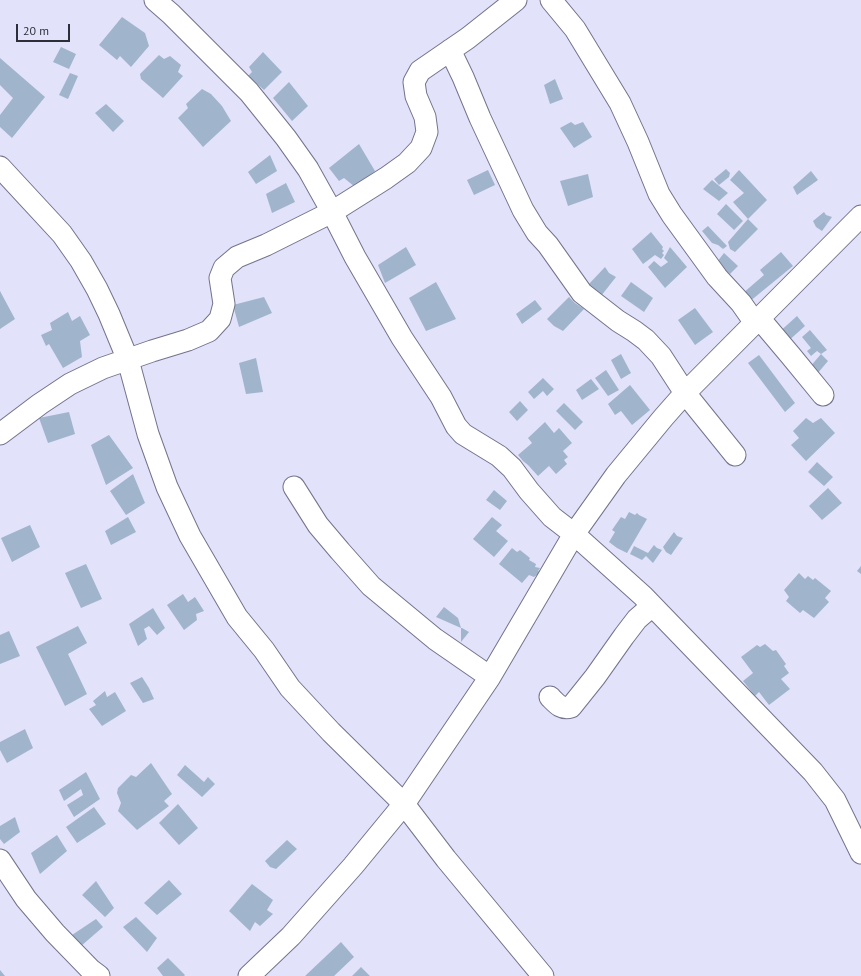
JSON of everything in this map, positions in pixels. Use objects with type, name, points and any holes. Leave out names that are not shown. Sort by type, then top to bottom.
[{"type":"street","points":[[155,0],[249,92],[286,138],[308,169],[355,257],[402,338],[441,397],[456,426],[463,434],[499,456],[512,468],[529,491],[552,517],[614,568],[813,772],[834,800],[859,844]]},
{"type":"street","points":[[0,434],[70,384],[103,368],[188,340],[208,331],[220,320],[224,304],[220,278],[224,268],[237,257],[266,245],[332,212],[407,163],[421,148],[427,132],[425,117],[416,96],[414,82],[420,71],[468,38],[516,0]]},
{"type":"street","points":[[552,0],[575,29],[620,103],[659,194],[672,215],[717,277],[791,356],[823,395]]},
{"type":"street","points":[[450,50],[523,210],[537,232],[582,293],[618,321],[646,340],[661,356],[684,393],[735,455]]},
{"type":"street","points":[[0,167],[62,234],[82,261],[97,289],[128,360],[148,434],[167,487],[190,536],[238,617],[264,650],[290,688],[331,732],[404,804],[446,859],[543,976]]},
{"type":"street","points":[[249,976],[291,936],[353,866],[404,804],[490,677],[574,534],[616,475],[684,393],[861,216]]},
{"type":"street","points":[[294,488],[318,525],[371,586],[435,639],[490,677]]},
{"type":"street","points":[[550,697],[560,707],[571,707],[595,677],[637,619],[652,606]]},
{"type":"street","points":[[0,860],[26,899],[55,933],[91,970],[99,976]]},
{"type":"building","points":[[122,17],[145,33],[149,46],[131,67],[120,56],[117,60],[99,45]]},
{"type":"building","points":[[61,47],[76,54],[69,69],[53,62]]},
{"type":"building","points":[[263,52],[282,72],[264,90],[248,76],[252,72],[249,67]]},
{"type":"building","points":[[159,55],[164,59],[170,56],[181,65],[178,72],[183,76],[163,98],[141,79],[140,74]]},
{"type":"building","points":[[0,58],[45,97],[12,138],[0,127],[0,115],[13,98],[0,85]]},
{"type":"building","points":[[70,73],[78,76],[68,99],[59,95]]},
{"type":"building","points":[[555,79],[563,99],[550,104],[544,85]]},
{"type":"building","points":[[289,82],[308,106],[292,121],[273,98]]},
{"type":"building","points":[[202,89],[211,94],[222,106],[231,121],[203,147],[178,118],[188,108],[186,104]]},
{"type":"building","points":[[106,104],[124,121],[113,132],[95,113]]},
{"type":"building","points":[[571,122],[575,125],[583,122],[592,137],[574,148],[560,128]]},
{"type":"building","points":[[359,144],[375,171],[355,187],[344,178],[339,181],[329,168]]},
{"type":"building","points":[[270,155],[277,171],[256,184],[248,172]]},
{"type":"building","points":[[726,169],[730,173],[729,177],[719,185],[714,179]]},
{"type":"building","points":[[488,170],[495,185],[474,195],[467,180]]},
{"type":"building","points":[[739,170],[767,200],[748,219],[733,202],[744,193],[730,180]]},
{"type":"building","points":[[811,171],[818,180],[797,195],[793,187]]},
{"type":"building","points":[[588,174],[593,197],[568,206],[560,181]]},
{"type":"building","points":[[712,180],[728,193],[719,201],[703,189]]},
{"type":"building","points":[[286,183],[295,202],[272,213],[266,194]]},
{"type":"building","points":[[726,204],[743,221],[734,230],[717,214]]},
{"type":"building","points":[[824,212],[826,215],[832,217],[822,231],[816,227],[813,221]]},
{"type":"building","points":[[748,219],[758,229],[735,252],[730,249],[728,242]]},
{"type":"building","points":[[708,226],[727,246],[723,249],[712,243],[702,231]]},
{"type":"building","points":[[651,232],[663,247],[662,249],[664,251],[662,253],[664,255],[661,259],[655,255],[643,264],[632,249]]},
{"type":"building","points":[[406,247],[416,265],[385,283],[378,265]]},
{"type":"building","points":[[670,247],[687,267],[665,288],[648,267],[654,261],[661,267],[668,262],[664,258]]},
{"type":"building","points":[[781,252],[793,266],[749,302],[742,294],[764,275],[760,270]]},
{"type":"building","points":[[724,253],[738,266],[730,274],[717,262]]},
{"type":"building","points":[[605,267],[609,273],[616,277],[601,296],[594,291],[589,284]]},
{"type":"building","points":[[436,282],[456,319],[426,331],[409,298]]},
{"type":"building","points":[[631,282],[653,298],[644,312],[621,296]]},
{"type":"building","points":[[0,291],[15,319],[0,329]]},
{"type":"building","points":[[264,297],[272,313],[239,327],[233,305]]},
{"type":"building","points":[[569,297],[584,309],[563,331],[554,326],[547,319]]},
{"type":"building","points":[[535,300],[542,309],[522,324],[516,314]]},
{"type":"building","points":[[695,308],[713,332],[695,345],[678,320]]},
{"type":"building","points":[[68,312],[72,321],[80,316],[90,335],[80,341],[82,357],[63,368],[49,344],[46,346],[41,335],[52,330],[50,323]]},
{"type":"building","points":[[797,316],[805,326],[786,343],[777,334]]},
{"type":"building","points":[[810,330],[827,350],[821,354],[817,351],[811,356],[807,351],[811,348],[802,337]]},
{"type":"building","points":[[621,354],[631,373],[621,379],[611,360]]},
{"type":"building","points":[[821,354],[828,361],[817,374],[809,368]]},
{"type":"building","points":[[759,355],[795,403],[785,412],[748,363]]},
{"type":"building","points":[[256,358],[263,392],[246,394],[239,363]]},
{"type":"building","points":[[606,370],[619,390],[608,396],[595,378]]},
{"type":"building","points":[[543,378],[554,389],[547,396],[543,391],[534,399],[528,392]]},
{"type":"building","points":[[591,379],[599,389],[582,400],[576,390]]},
{"type":"building","points":[[630,385],[650,410],[632,425],[621,411],[615,415],[608,404]]},
{"type":"building","points":[[520,401],[528,410],[517,421],[509,412]]},
{"type":"building","points":[[564,403],[583,422],[575,430],[556,411]]},
{"type":"building","points":[[69,412],[75,434],[48,443],[39,418]]},
{"type":"building","points":[[806,418],[813,423],[821,418],[835,433],[806,461],[791,445],[799,438],[793,431]]},
{"type":"building","points":[[545,422],[554,433],[559,428],[572,443],[563,451],[568,457],[564,460],[567,464],[556,474],[549,466],[538,476],[518,455],[532,443],[528,438]]},
{"type":"building","points":[[109,435],[133,468],[106,485],[91,445]]},
{"type":"building","points":[[817,462],[833,477],[824,486],[808,472]]},
{"type":"building","points":[[133,474],[145,503],[126,515],[110,491]]},
{"type":"building","points":[[828,488],[842,503],[822,520],[809,506]]},
{"type":"building","points":[[494,490],[507,501],[500,510],[486,500]]},
{"type":"building","points":[[629,512],[635,515],[637,513],[647,519],[627,553],[609,542],[615,532],[612,530],[621,517],[625,519]]},
{"type":"building","points":[[128,517],[136,532],[111,545],[105,531]]},
{"type":"building","points":[[492,517],[502,525],[496,531],[508,541],[494,557],[473,539]]},
{"type":"building","points":[[30,525],[40,547],[12,562],[1,538]]},
{"type":"building","points":[[674,532],[677,536],[683,538],[671,555],[666,552],[663,547]]},
{"type":"building","points":[[654,545],[662,550],[653,563],[646,556],[642,560],[630,554],[634,546],[648,553]]},
{"type":"building","points":[[512,548],[517,552],[520,550],[530,558],[529,560],[536,564],[535,567],[540,568],[538,571],[541,572],[540,576],[537,575],[534,577],[529,575],[522,583],[499,564]]},
{"type":"building","points":[[86,564],[102,599],[81,608],[65,573]]},
{"type":"building","points":[[861,566],[861,574],[857,571]]},
{"type":"building","points":[[799,573],[805,579],[808,576],[813,580],[815,578],[831,591],[825,598],[829,602],[814,618],[803,610],[800,613],[786,601],[789,597],[784,590]]},
{"type":"building","points":[[183,594],[188,602],[195,597],[204,611],[196,614],[197,620],[184,630],[167,605]]},
{"type":"building","points":[[444,607],[458,618],[461,628],[436,617]]},
{"type":"building","points":[[153,608],[165,628],[157,635],[149,626],[144,629],[147,639],[138,646],[129,624]]},
{"type":"building","points":[[78,626],[87,643],[68,654],[87,694],[65,706],[36,647]]},
{"type":"building","points":[[461,628],[469,632],[461,642]]},
{"type":"building","points":[[9,631],[20,656],[0,664],[0,635]]},
{"type":"building","points":[[765,644],[773,651],[776,650],[786,664],[784,666],[789,673],[781,679],[790,689],[769,705],[759,692],[755,696],[743,681],[753,673],[741,657],[757,645],[760,647]]},
{"type":"building","points":[[142,677],[154,699],[143,703],[130,683]]},
{"type":"building","points":[[105,691],[107,697],[115,692],[126,711],[102,726],[89,709],[96,705],[93,701]]},
{"type":"building","points":[[25,729],[33,748],[7,763],[0,750],[0,742]]},
{"type":"building","points":[[151,763],[172,794],[164,801],[169,806],[137,830],[118,811],[121,803],[117,793],[118,788],[131,775],[136,777]]},
{"type":"building","points":[[185,765],[204,782],[208,777],[215,784],[202,797],[177,775]]},
{"type":"building","points":[[86,772],[100,799],[74,817],[67,805],[83,795],[81,789],[64,801],[59,790]]},
{"type":"building","points":[[178,804],[198,828],[179,845],[159,823]]},
{"type":"building","points":[[94,807],[106,824],[77,843],[66,827]]},
{"type":"building","points":[[15,817],[20,832],[4,844],[0,839],[0,826]]},
{"type":"building","points":[[57,835],[67,851],[40,874],[31,853]]},
{"type":"building","points":[[287,840],[297,849],[276,869],[270,867],[265,861]]},
{"type":"building","points":[[169,880],[182,894],[157,915],[144,903]]},
{"type":"building","points":[[96,881],[114,908],[105,917],[82,895]]},
{"type":"building","points":[[252,884],[273,900],[267,910],[273,914],[260,926],[255,922],[250,931],[229,911]]},
{"type":"building","points":[[136,917],[157,938],[147,952],[123,927]]},
{"type":"building","points":[[96,919],[103,927],[81,946],[72,935]]},
{"type":"building","points":[[341,942],[354,957],[334,976],[305,976]]},
{"type":"building","points":[[168,958],[185,975],[184,976],[163,976],[157,968]]},
{"type":"building","points":[[361,967],[370,976],[352,976]]},
{"type":"building","points":[[0,970],[5,976],[0,976]]}]
